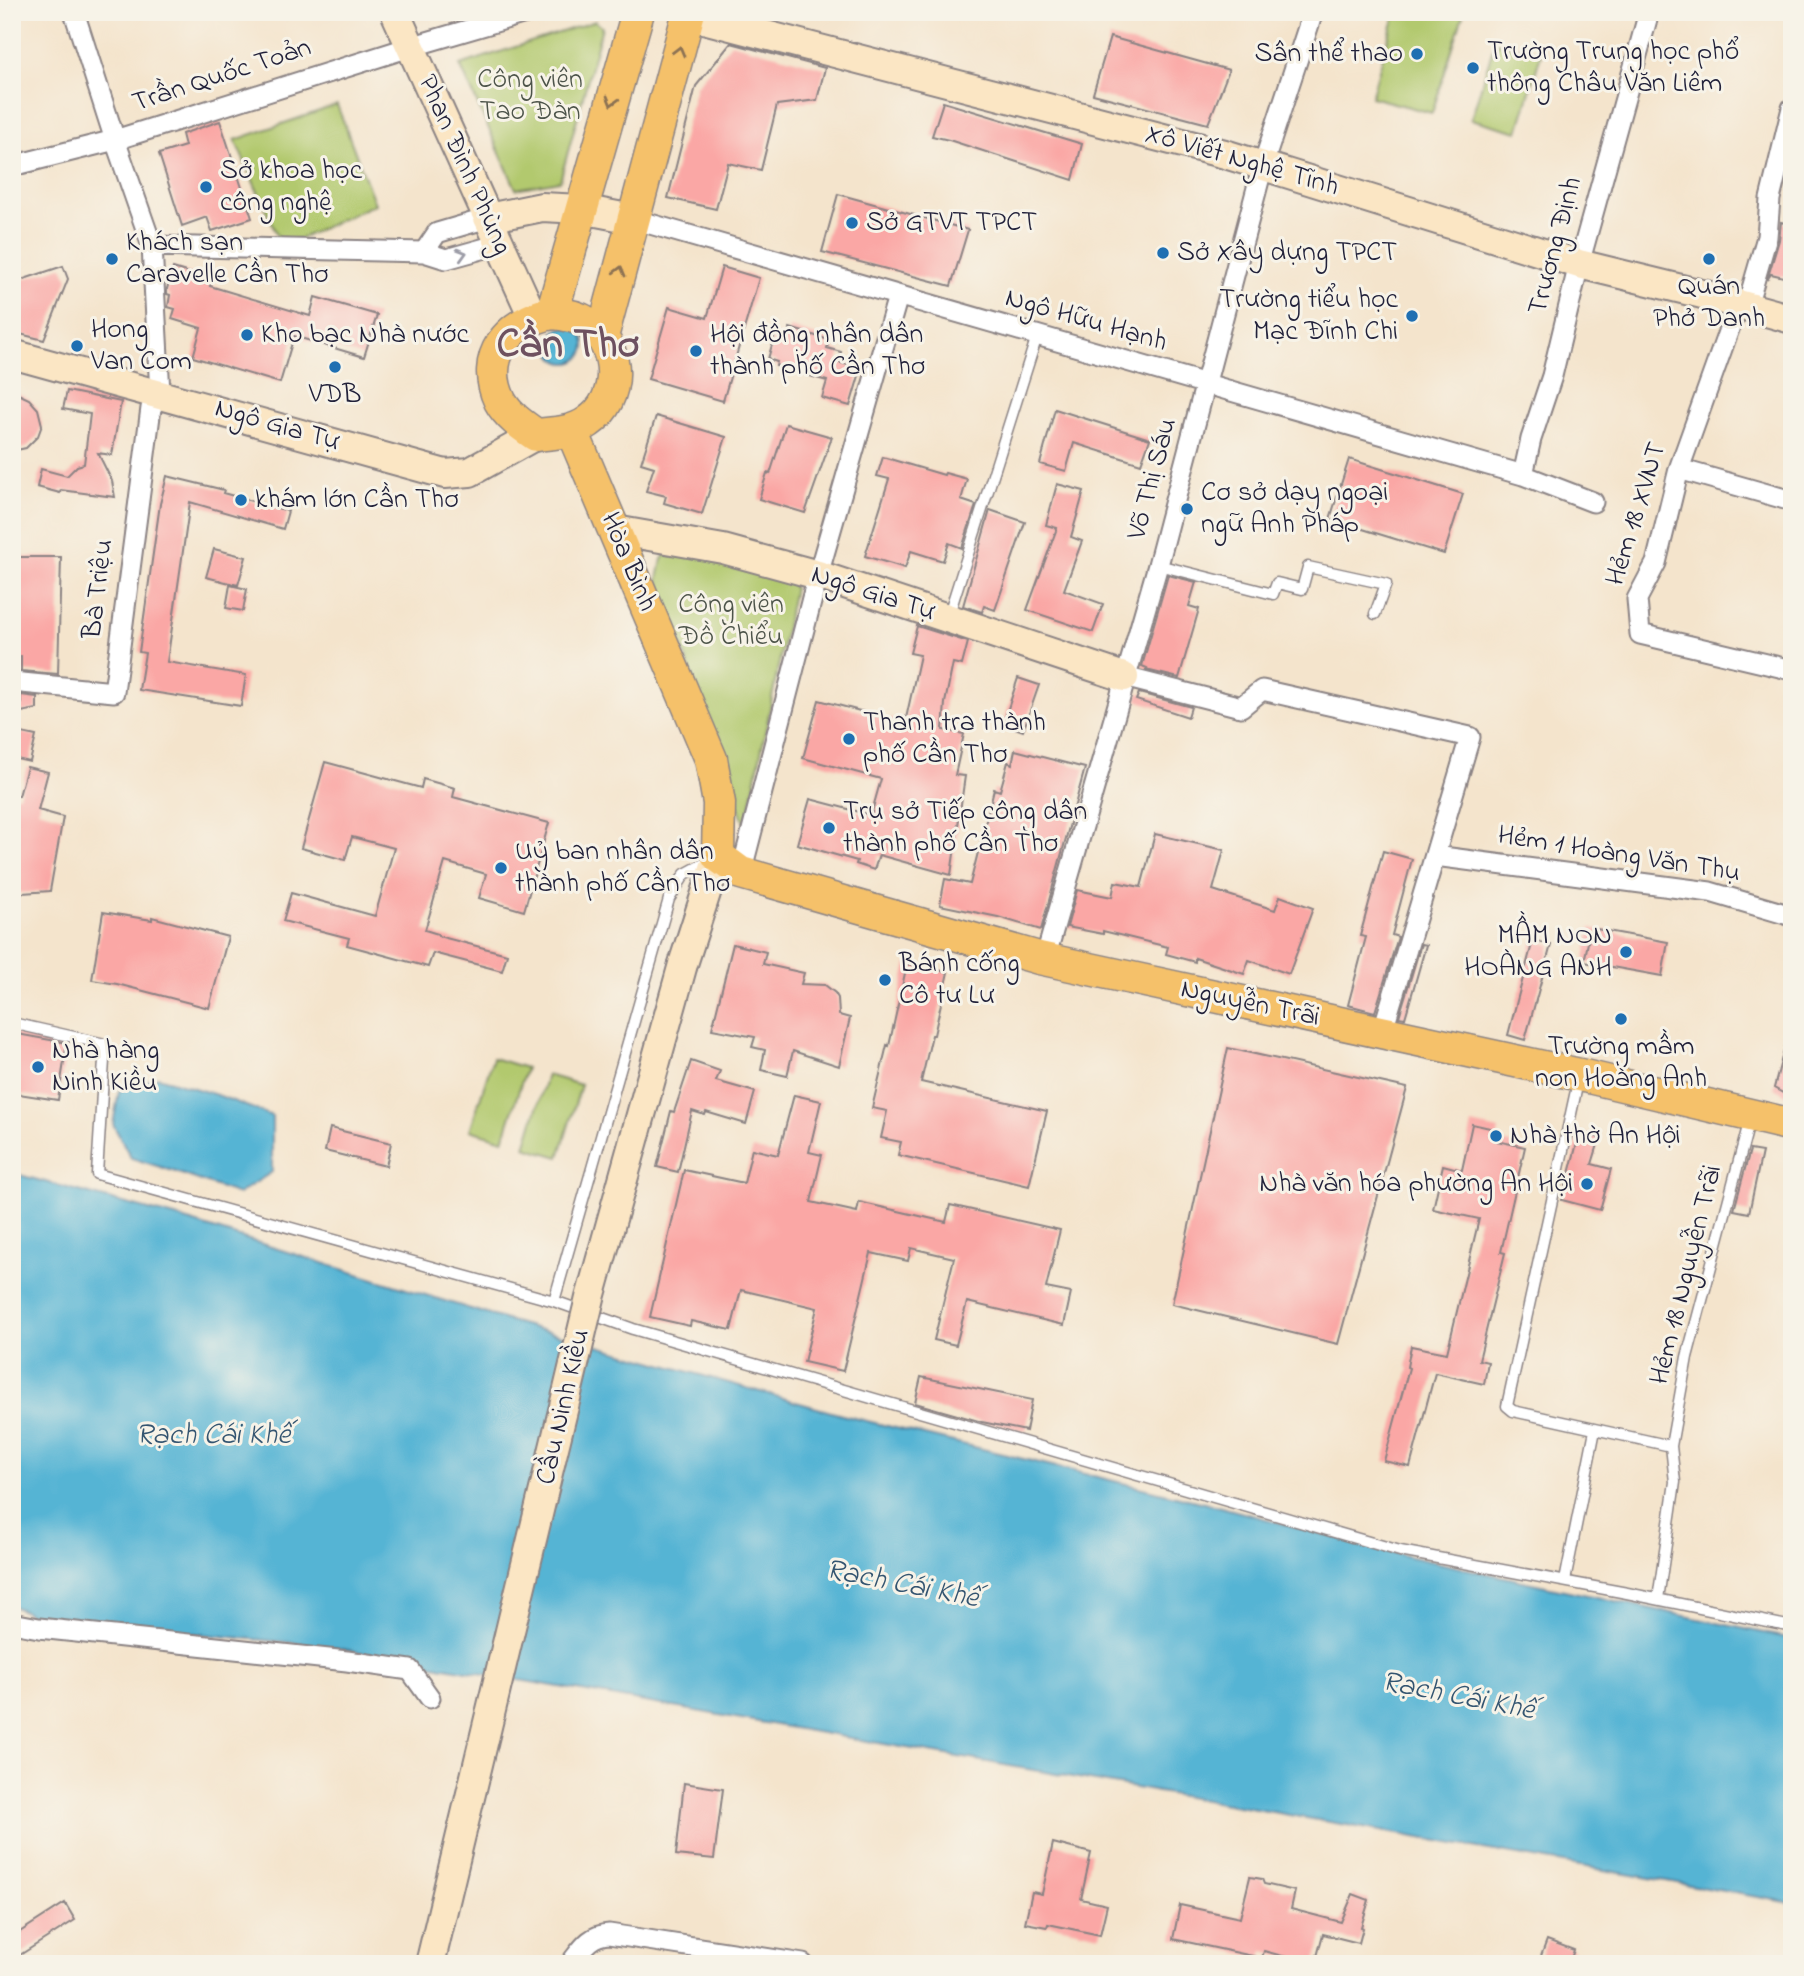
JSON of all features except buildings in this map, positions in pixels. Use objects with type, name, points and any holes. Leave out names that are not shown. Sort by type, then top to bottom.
[{"type":"main road","points":[[542,315],[581,209],[638,12]]},
{"type":"main road","points":[[602,337],[689,14]]},
{"type":"main road","points":[[542,315],[570,315],[588,323],[602,337],[611,353],[614,372],[611,391],[603,408],[589,421],[572,430],[536,435],[514,419],[501,404],[494,384],[494,363],[501,344],[515,327],[542,315]]},
{"type":"main road","name":"Hòa Bình","points":[[572,430],[711,759],[729,864]]},
{"type":"main road","name":"Nguyễn Trãi","points":[[729,864],[1045,959],[1580,1075],[1792,1125]]},
{"type":"street","points":[[74,12],[152,246],[160,393]]},
{"type":"street","name":"Phan Đình Phùng","points":[[395,12],[500,244],[542,315]]},
{"type":"street","name":"Trần Quốc Toản","points":[[12,166],[115,140],[529,12]]},
{"type":"street","name":"Võ Thị Sáu","points":[[1045,959],[1158,565],[1263,165],[1313,12]]},
{"type":"street","name":"Trương Định","points":[[1532,479],[1531,439],[1552,376],[1579,264],[1649,12]]},
{"type":"street","name":"Xô Viết Nghệ Tĩnh","points":[[689,14],[1225,154],[1579,264],[1792,319]]},
{"type":"street","name":"Hẻm 18 XVNT","points":[[1792,108],[1770,199],[1767,237],[1679,470],[1656,563],[1637,599],[1640,634],[1792,670]]},
{"type":"street","points":[[424,253],[437,233],[488,218],[542,207],[581,209],[633,219]]},
{"type":"street","name":"Ngô Hữu Hạnh","points":[[633,219],[1532,479],[1593,502]]},
{"type":"street","points":[[152,246],[424,253],[446,259],[500,244]]},
{"type":"street","points":[[729,864],[818,575],[898,296]]},
{"type":"street","name":"Ngô Gia Tự","points":[[12,354],[445,474],[470,472],[536,435]]},
{"type":"street","name":"Bà Triệu","points":[[12,682],[114,692],[151,408],[160,393]]},
{"type":"street","points":[[1679,470],[1792,501]]},
{"type":"street","name":"Ngô Gia Tự","points":[[615,530],[723,549],[818,575],[1124,677]]},
{"type":"street","points":[[1124,677],[1241,707],[1262,691],[1470,737],[1382,1033]]},
{"type":"street","name":"Hẻm 1 Hoàng Văn Thụ","points":[[1436,856],[1710,892],[1792,916]]},
{"type":"street","name":"Cầu Ninh Kiều","points":[[430,1964],[590,1298],[683,964],[729,864]]},
{"type":"street","points":[[12,1623],[410,1670],[430,1698]]},
{"type":"street","points":[[570,1964],[597,1935],[609,1934],[803,1964]]},
{"type":"lane","points":[[948,618],[1037,336]]},
{"type":"lane","points":[[1158,565],[1273,594],[1276,583],[1302,589],[1308,567],[1386,584],[1375,614]]},
{"type":"lane","points":[[554,1301],[669,899],[685,874],[729,864]]},
{"type":"lane","points":[[12,1023],[105,1044],[97,1174],[554,1301],[633,1329],[1401,1551],[1792,1627]]},
{"type":"lane","points":[[1580,1075],[1507,1402],[1508,1408],[1513,1412],[1671,1446]]},
{"type":"lane","name":"Hẻm 18 Nguyễn Trãi","points":[[1658,1599],[1675,1482],[1671,1446],[1687,1357],[1751,1115]]},
{"type":"lane","points":[[1565,1581],[1595,1430]]},
{"type":"green space","name":"Sân thể thao","points":[[1396,12],[1464,12],[1432,113],[1371,97]]},
{"type":"green space","name":"Công viên Tao Đàn","points":[[595,21],[602,27],[560,181],[516,189],[460,65]]},
{"type":"green space","name":"Sân thể thao","points":[[1495,42],[1541,54],[1518,132],[1471,119]]},
{"type":"green space","points":[[337,105],[375,204],[282,247],[235,140]]},
{"type":"green space","name":"Công viên Đồ Chiểu","points":[[671,548],[789,578],[794,588],[746,828],[658,579],[662,559]]},
{"type":"green space","points":[[493,1058],[526,1068],[503,1140],[470,1130]]},
{"type":"green space","points":[[547,1075],[581,1085],[559,1157],[525,1147]]},
{"type":"water","points":[[567,327],[579,333],[585,345],[579,357],[567,363],[555,357],[549,345],[555,333]]},
{"type":"water","points":[[158,1077],[272,1116],[272,1172],[238,1194],[131,1158],[113,1124],[119,1091]]},
{"type":"water","name":"Rạch Cái Khế","points":[[12,1173],[175,1217],[506,1320],[842,1415],[1221,1507],[1402,1555],[1792,1639],[1792,1903],[325,1646],[35,1618],[12,1606]]},
{"type":"place","name":"Sân thể thao","points":[[1417,54]]},
{"type":"place","name":"Trường Trung học phổ thông Châu Văn Liêm","points":[[1473,68]]},
{"type":"place","name":"Sở khoa học công nghệ","points":[[206,187]]},
{"type":"place","name":"Sở GTVT TPCT","points":[[852,223]]},
{"type":"place","name":"Sở Xây dựng TPCT","points":[[1163,253]]},
{"type":"place","name":"Khách sạn Caravelle Cần Thơ","points":[[112,259]]},
{"type":"place","name":"Quán Phở Danh","points":[[1709,259]]},
{"type":"place","name":"Trường tiểu học Mạc Đĩnh Chi","points":[[1412,316]]},
{"type":"place","name":"Kho bạc Nhà nước","points":[[247,335]]},
{"type":"place","name":"Hong Van Com","points":[[77,346]]},
{"type":"place","name":"Hội đồng nhân dân thành phố Cần Thơ","points":[[696,351]]},
{"type":"place","name":"VDB","points":[[335,367]]},
{"type":"place","name":"khám lớn Cần Thơ","points":[[241,500]]},
{"type":"place","name":"Cơ sở dạy ngoại ngữ Anh Pháp","points":[[1187,509]]},
{"type":"place","name":"Thanh tra thành phố Cần Thơ","points":[[849,739]]},
{"type":"place","name":"Trụ sở Tiếp công dân thành phố Cần Thơ","points":[[829,828]]},
{"type":"place","name":"Uỷ ban nhân dân thành phố Cần Thơ","points":[[501,868]]},
{"type":"place","name":"MẦM NON HOÀNG ANH","points":[[1626,952]]},
{"type":"place","name":"Bánh cống Cô tư Lư","points":[[885,980]]},
{"type":"place","name":"Trường mầm non Hoàng Anh","points":[[1621,1019]]},
{"type":"place","name":"Nhà hàng Ninh Kiều","points":[[38,1067]]},
{"type":"place","name":"Nhà thờ An Hội","points":[[1496,1136]]},
{"type":"place","name":"Nhà văn hóa phường An Hội","points":[[1587,1184]]},
{"type":"district","name":"Cần Thơ","points":[[568,345]]}]
